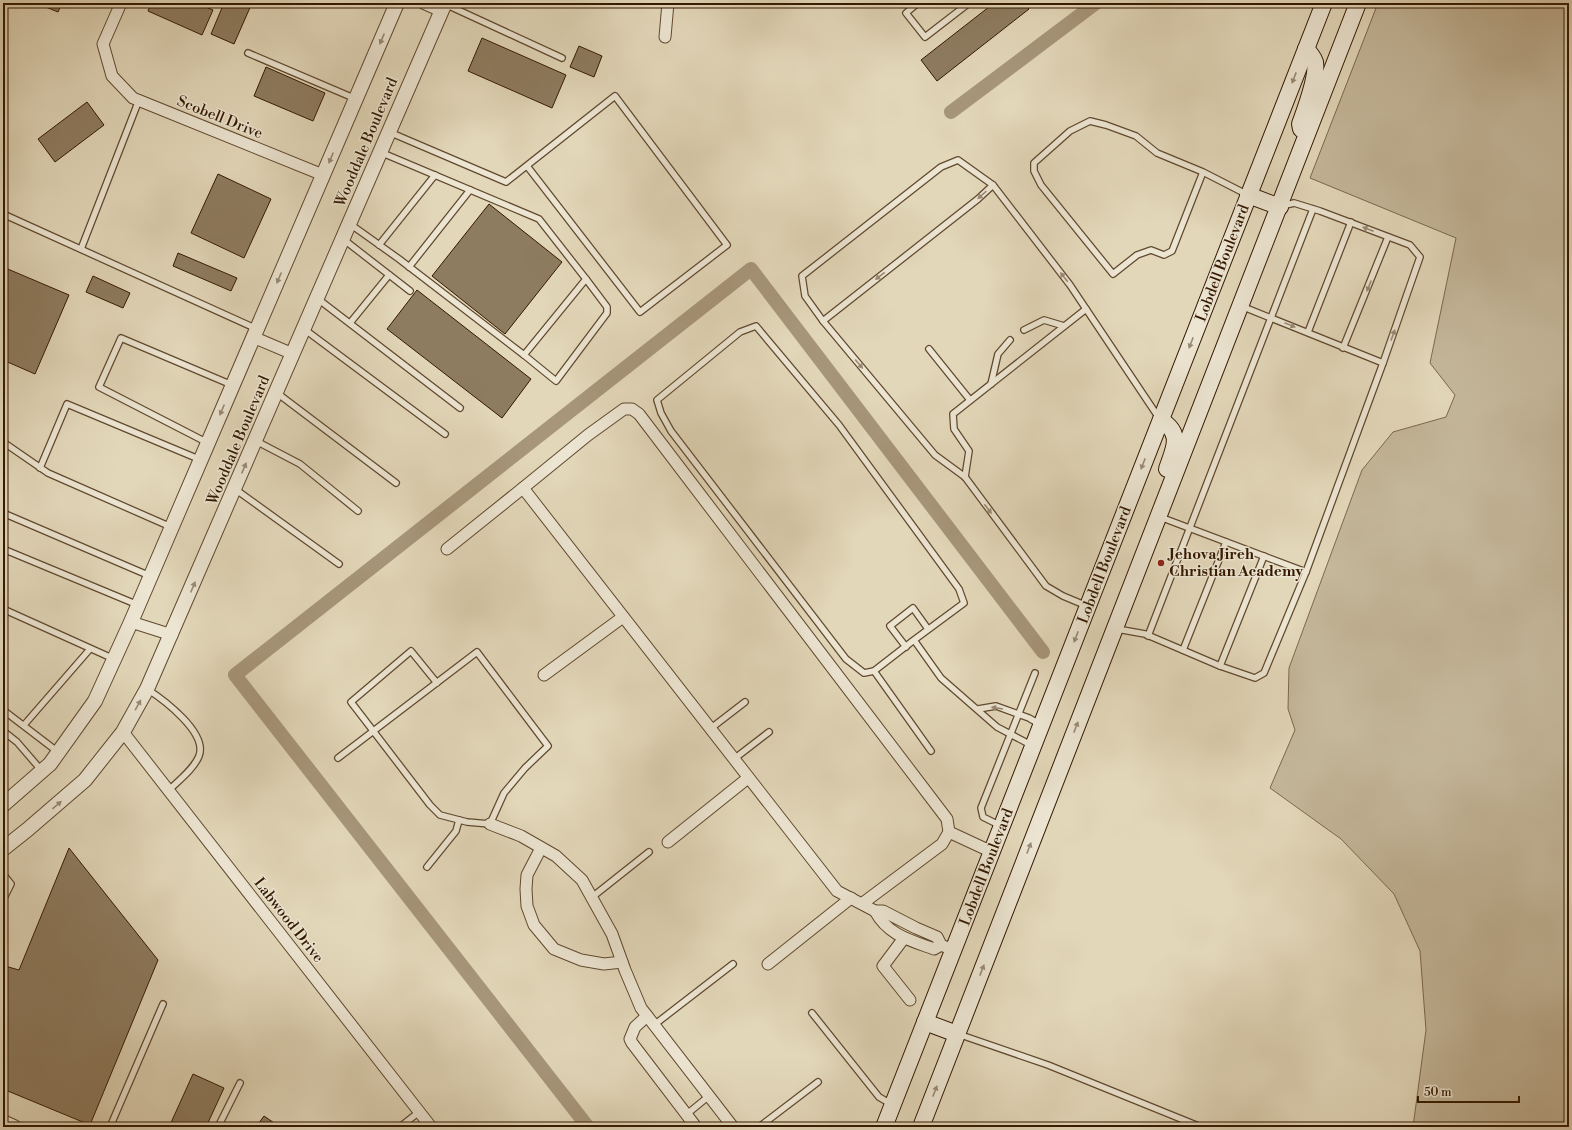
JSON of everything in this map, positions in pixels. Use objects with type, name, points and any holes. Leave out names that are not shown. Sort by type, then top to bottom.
[{"type":"main road","name":"Lobdell Boulevard","points":[[884,1127],[925,1022],[947,947],[992,852],[1324,3]]},
{"type":"main road","points":[[921,1127],[1280,207],[1358,3]]},
{"type":"main road","points":[[1304,142],[1300,124],[1310,96],[1315,63],[1312,55],[1306,49]]},
{"type":"main road","points":[[1248,195],[1280,207]]},
{"type":"main road","points":[[1160,513],[1159,491],[1176,439],[1172,430],[1161,420]]},
{"type":"main road","points":[[925,1022],[957,1034]]},
{"type":"street","name":"Scobell Drive","points":[[120,3],[103,44],[112,76],[133,98],[324,175]]},
{"type":"street","name":"Wooddale Boulevard","points":[[3,806],[50,764],[95,701],[131,622],[397,3]]},
{"type":"street","points":[[423,3],[444,6]]},
{"type":"street","points":[[665,37],[668,3]]},
{"type":"street","name":"Wooddale Boulevard","points":[[3,849],[85,780],[123,732],[148,689],[444,6]]},
{"type":"street","points":[[255,333],[293,354]]},
{"type":"street","points":[[447,549],[588,435],[624,409],[632,409],[638,414],[947,819],[949,832],[942,844],[863,903]]},
{"type":"street","points":[[523,488],[837,891],[863,903],[875,911],[887,928],[900,936],[934,949],[947,947]]},
{"type":"street","points":[[544,676],[623,617]]},
{"type":"street","points":[[131,622],[172,635]]},
{"type":"street","name":"Labwood Drive","points":[[123,732],[431,1127]]},
{"type":"street","points":[[668,842],[748,778]]},
{"type":"street","points":[[490,824],[521,836],[556,856],[582,880],[612,934],[641,1008],[733,1127]]},
{"type":"street","points":[[949,832],[992,852]]},
{"type":"street","points":[[541,848],[527,875],[527,906],[534,925],[554,949],[581,960],[604,964],[622,962]]},
{"type":"street","points":[[768,964],[851,898]]},
{"type":"street","points":[[875,911],[883,911],[937,937],[947,947]]},
{"type":"street","points":[[902,920],[900,936],[883,966],[910,1000]]},
{"type":"street","points":[[915,942],[920,930]]},
{"type":"street","points":[[651,1020],[634,1027],[630,1039],[696,1127]]},
{"type":"street","points":[[3,1122],[14,1127]]},
{"type":"lane","points":[[918,3],[906,12],[925,37],[969,3]]},
{"type":"lane","points":[[444,6],[562,58]]},
{"type":"lane","points":[[248,53],[356,99]]},
{"type":"lane","points":[[389,132],[506,182],[616,96],[727,245],[640,312],[527,166]]},
{"type":"lane","points":[[81,249],[139,100]]},
{"type":"lane","points":[[1203,172],[1172,251],[1164,255],[1151,250],[1137,255],[1113,274],[1040,184],[1034,171],[1034,163],[1070,131],[1090,121],[1136,136],[1157,153],[1203,172],[1248,195]]},
{"type":"lane","points":[[349,224],[409,267],[556,381],[607,313],[607,307],[539,219],[380,152]]},
{"type":"lane","points":[[1088,606],[1063,596],[1046,586],[965,477],[934,455],[822,320],[805,296],[802,276],[941,167],[958,160],[993,185],[1070,285],[1161,420]]},
{"type":"lane","points":[[378,245],[435,175]]},
{"type":"lane","points":[[822,320],[978,199],[993,185]]},
{"type":"lane","points":[[409,267],[470,190]]},
{"type":"lane","points":[[1115,629],[1148,636],[1220,666],[1255,678],[1264,673],[1306,572],[1420,258],[1410,245],[1313,208],[1294,203],[1280,207]]},
{"type":"lane","points":[[1148,636],[1313,208]]},
{"type":"lane","points":[[3,214],[81,249],[255,333]]},
{"type":"lane","points":[[1308,332],[1350,222]]},
{"type":"lane","points":[[1344,348],[1388,236]]},
{"type":"lane","points":[[343,239],[410,291]]},
{"type":"lane","points":[[350,323],[389,275]]},
{"type":"lane","points":[[524,355],[586,279]]},
{"type":"lane","points":[[317,298],[460,408]]},
{"type":"lane","points":[[1241,306],[1383,363]]},
{"type":"lane","points":[[965,477],[969,452],[954,428],[953,414],[1086,309]]},
{"type":"lane","points":[[1024,330],[1044,320],[1064,326]]},
{"type":"lane","points":[[756,326],[839,425],[959,589],[964,603],[914,640],[874,671],[864,673],[846,659],[671,431],[661,413],[657,400],[740,332],[756,326]]},
{"type":"lane","points":[[304,329],[445,434]]},
{"type":"lane","points":[[208,443],[99,387],[122,338],[233,385]]},
{"type":"lane","points":[[991,384],[998,354],[1010,340]]},
{"type":"lane","points":[[929,349],[970,400]]},
{"type":"lane","points":[[276,393],[396,483]]},
{"type":"lane","points":[[40,468],[67,404],[200,460]]},
{"type":"lane","points":[[256,441],[300,464],[358,511]]},
{"type":"lane","points":[[3,442],[48,473],[172,527]]},
{"type":"lane","points":[[235,489],[339,564]]},
{"type":"lane","points":[[3,513],[150,577]]},
{"type":"lane","points":[[1160,513],[1190,528],[1306,572]]},
{"type":"lane","points":[[1183,650],[1226,542]]},
{"type":"lane","points":[[3,549],[138,605]]},
{"type":"lane","points":[[1220,666],[1264,556]]},
{"type":"lane","points":[[906,647],[890,626],[913,608],[928,629]]},
{"type":"lane","points":[[3,609],[114,659]]},
{"type":"lane","points":[[914,640],[941,678],[997,727],[1033,746]]},
{"type":"lane","points":[[24,725],[90,648]]},
{"type":"lane","points":[[338,758],[373,730],[437,682],[477,652],[548,746],[525,768],[504,793],[490,824],[459,820],[440,815],[435,810],[373,730],[351,702],[410,651],[437,682]]},
{"type":"lane","points":[[874,671],[931,751]]},
{"type":"lane","points":[[1001,827],[983,817],[981,808],[1035,673]]},
{"type":"lane","points":[[148,689],[168,704],[192,728],[200,747],[199,756],[192,766],[168,791]]},
{"type":"lane","points":[[710,729],[746,702]]},
{"type":"lane","points":[[978,709],[996,706],[1041,725]]},
{"type":"lane","points":[[3,710],[59,752]]},
{"type":"lane","points":[[3,731],[16,742],[42,771]]},
{"type":"lane","points":[[734,759],[769,732]]},
{"type":"lane","points":[[427,867],[456,831],[459,820]]},
{"type":"lane","points":[[591,898],[649,852]]},
{"type":"lane","points":[[3,874],[11,884],[3,900]]},
{"type":"lane","points":[[651,1020],[732,964]]},
{"type":"lane","points":[[110,1127],[163,1004]]},
{"type":"lane","points":[[812,1013],[879,1097],[893,1105]]},
{"type":"lane","points":[[957,1034],[1048,1065],[1201,1127]]},
{"type":"lane","points":[[218,1127],[240,1082]]},
{"type":"lane","points":[[758,1127],[818,1082]]},
{"type":"lane","points":[[687,1114],[709,1096]]},
{"type":"lane","points":[[400,1127],[419,1112]]},
{"type":"shaded area","points":[[1378,3],[1569,3],[1569,1127],[1413,1127],[1426,1030],[1420,951],[1394,894],[1341,839],[1270,788],[1295,730],[1288,709],[1289,668],[1362,470],[1393,432],[1446,417],[1455,395],[1430,363],[1456,238],[1310,178]]},
{"type":"building","points":[[36,3],[62,3],[58,12]]},
{"type":"building","points":[[151,3],[196,3],[213,10],[202,35],[148,11]]},
{"type":"building","points":[[224,3],[252,3],[234,44],[211,34]]},
{"type":"building","points":[[994,3],[1024,3],[1029,9],[937,81],[921,60]]},
{"type":"building","points":[[482,38],[566,75],[552,108],[468,71]]},
{"type":"building","points":[[579,46],[602,56],[594,77],[570,67]]},
{"type":"building","points":[[266,67],[325,93],[313,121],[254,96]]},
{"type":"building","points":[[87,102],[104,125],[55,162],[38,139]]},
{"type":"building","points":[[218,174],[271,199],[244,258],[191,233]]},
{"type":"building","points":[[489,204],[562,262],[505,334],[432,276]]},
{"type":"building","points":[[178,253],[237,278],[231,291],[173,266]]},
{"type":"building","points":[[3,267],[69,295],[35,374],[3,360]]},
{"type":"building","points":[[93,276],[130,293],[123,308],[86,292]]},
{"type":"building","points":[[417,290],[531,379],[502,418],[387,329]]},
{"type":"building","points":[[69,848],[158,960],[90,1125],[3,1089],[3,970],[5,966],[19,970]]},
{"type":"building","points":[[193,1074],[224,1088],[206,1127],[169,1127]]},
{"type":"building","points":[[264,1116],[280,1127],[256,1127]]},
{"type":"waterway","points":[[951,112],[1096,3]]},
{"type":"waterway","points":[[588,1127],[235,675],[751,269],[1043,652]]},
{"type":"place","name":"Jehova Jireh Christian Academy","points":[[1161,563]]}]
